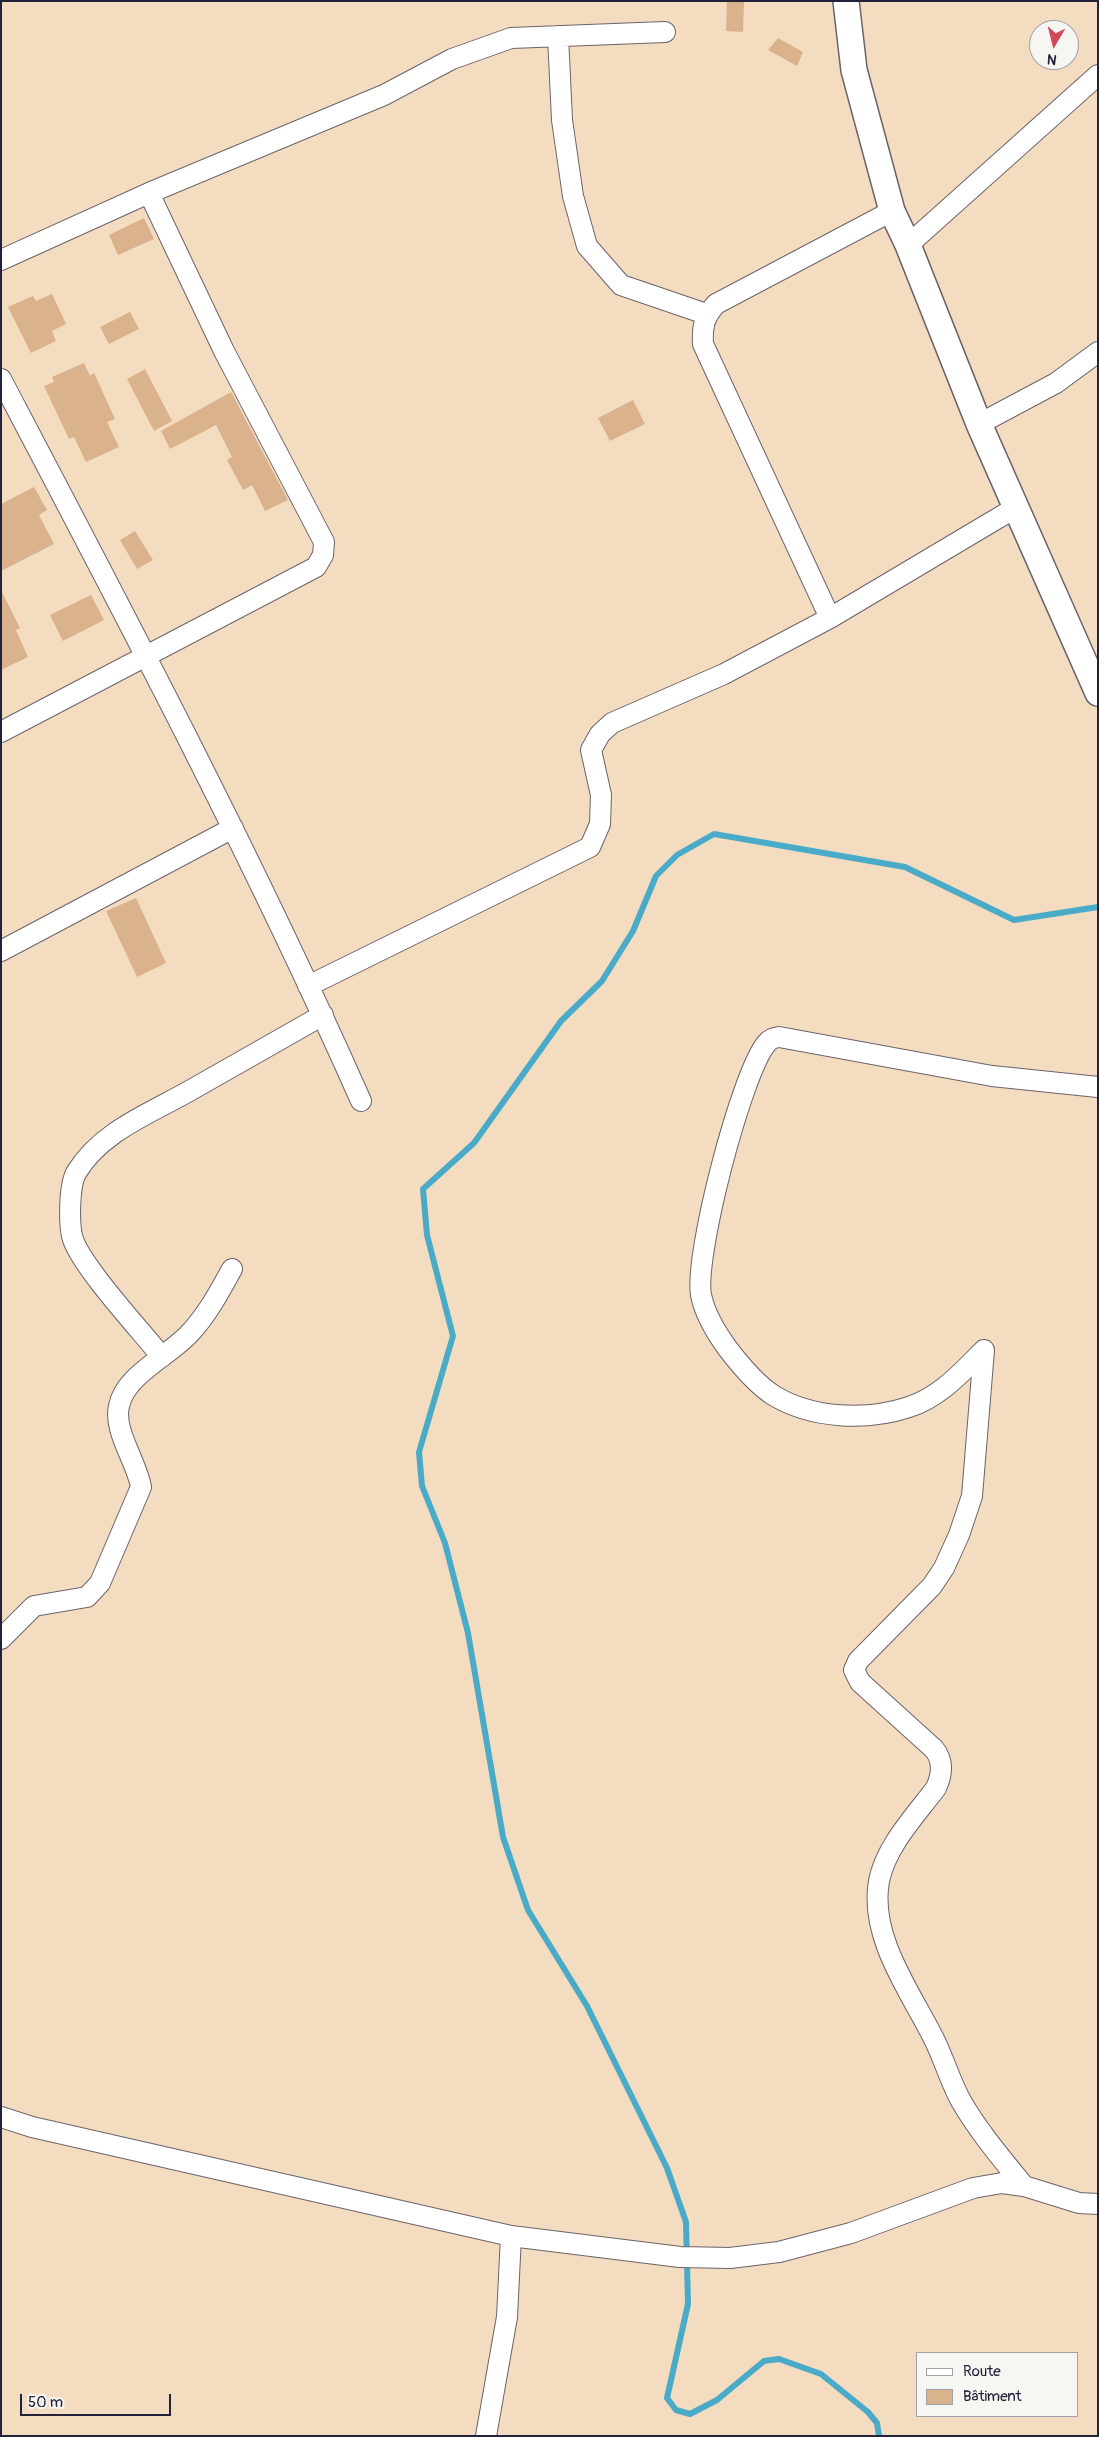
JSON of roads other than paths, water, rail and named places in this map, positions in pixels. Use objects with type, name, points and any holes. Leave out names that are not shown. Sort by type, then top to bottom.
[{"type":"street","points":[[846,1],[854,70],[892,211],[908,245],[1014,508],[1098,693]]},
{"type":"street","points":[[1,260],[149,193],[384,95],[452,59],[511,38],[665,32]]},
{"type":"street","points":[[558,36],[562,120],[573,196],[587,246],[621,286],[706,314]]},
{"type":"street","points":[[908,245],[1098,75]]},
{"type":"street","points":[[1,732],[316,568],[323,555],[324,542],[224,352],[149,193]]},
{"type":"street","points":[[830,618],[703,344],[702,328],[706,314],[716,304],[892,211]]},
{"type":"street","points":[[979,424],[1056,383],[1098,352]]},
{"type":"street","points":[[1,380],[146,655],[323,1015],[361,1101]]},
{"type":"street","points":[[308,986],[590,847],[600,824],[601,795],[591,750],[600,734],[612,723],[724,674],[830,618],[1014,508]]},
{"type":"street","points":[[1,951],[232,828]]},
{"type":"street","points":[[162,1358],[91,1268],[72,1238],[70,1202],[75,1174],[92,1153],[125,1124],[172,1101],[323,1015]]},
{"type":"street","points":[[1024,2186],[985,2137],[960,2100],[935,2041],[891,1956],[882,1934],[878,1909],[879,1881],[885,1863],[898,1840],[936,1788],[940,1779],[940,1756],[860,1682],[854,1670],[858,1661],[932,1586],[944,1568],[959,1535],[972,1496],[984,1350],[940,1391],[910,1407],[865,1416],[827,1413],[796,1406],[773,1394],[742,1367],[722,1341],[709,1318],[701,1295],[702,1258],[714,1195],[748,1082],[761,1052],[772,1038],[787,1039],[992,1076],[1098,1088]]},
{"type":"street","points":[[1,1638],[34,1606],[88,1597],[100,1583],[140,1487],[138,1473],[121,1430],[118,1407],[127,1386],[191,1332],[232,1269]]},
{"type":"street","points":[[1,2117],[32,2127],[511,2236],[641,2254],[730,2258],[778,2252],[851,2234],[973,2188],[1002,2183],[1024,2186],[1079,2203],[1098,2204]]},
{"type":"street","points":[[486,2436],[507,2317],[511,2236]]},
{"type":"waterway","points":[[879,2436],[877,2423],[868,2412],[821,2374],[779,2359],[764,2361],[717,2400],[690,2414],[676,2410],[667,2398],[688,2304],[686,2222],[667,2168],[587,2006],[528,1910],[503,1837],[468,1633],[445,1543],[422,1486],[419,1452],[453,1336],[427,1235],[423,1189],[474,1143],[561,1021],[602,981],[633,931],[656,876],[677,855],[714,834],[905,867],[1014,920],[1098,907]]}]
